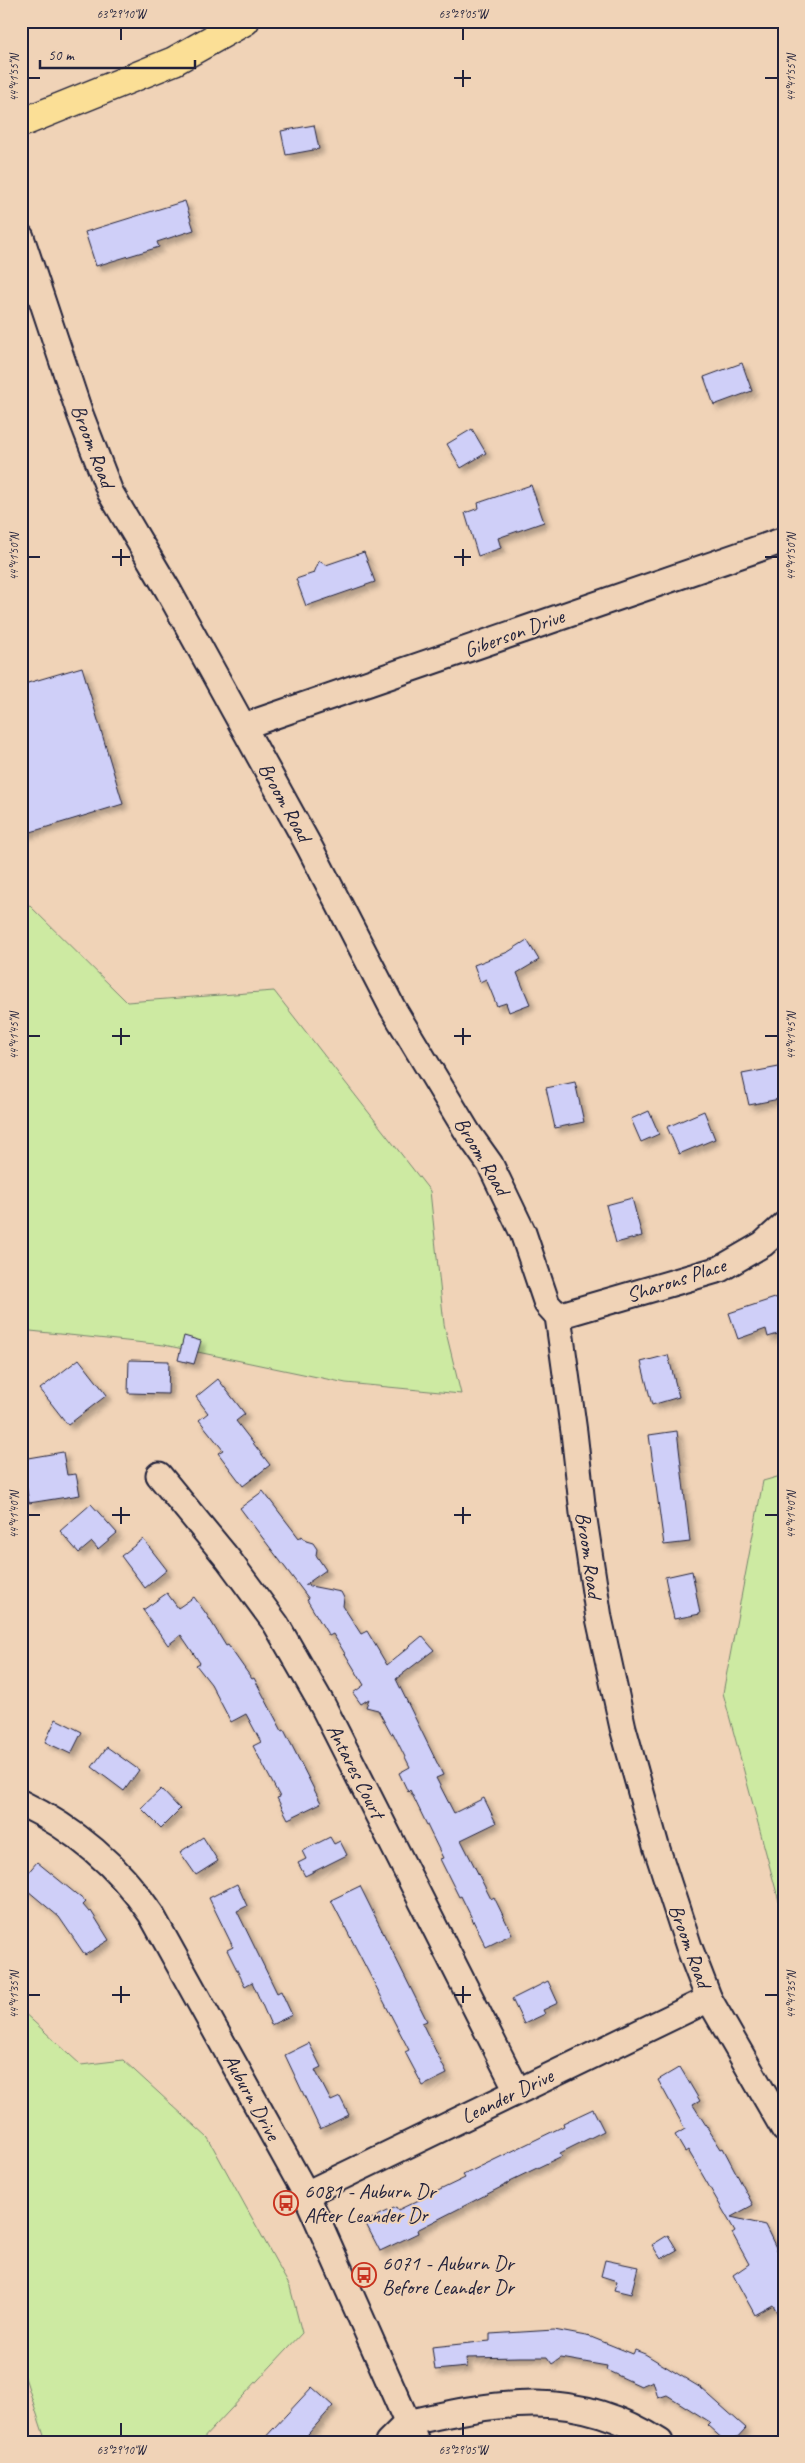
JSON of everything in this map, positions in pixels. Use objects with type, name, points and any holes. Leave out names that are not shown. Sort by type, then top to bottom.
[{"type":"main road","points":[[21,123],[174,61],[245,21]]},
{"type":"street","name":"Broom Road","points":[[21,237],[80,414],[110,492],[168,590],[244,726],[310,848],[392,1007],[494,1172],[523,1233],[547,1304],[558,1316],[574,1432],[582,1513],[598,1618],[623,1728],[656,1846],[689,1947],[709,1999],[784,2128]]},
{"type":"street","name":"Giberson Drive","points":[[244,726],[784,540]]},
{"type":"street","name":"Sharons Place","points":[[558,1316],[720,1269],[763,1244],[784,1225]]},
{"type":"street","name":"Antares Court","points":[[159,1474],[228,1559],[276,1624],[323,1706],[517,2090]]},
{"type":"street","name":"Auburn Drive","points":[[21,1803],[61,1824],[110,1862],[140,1897],[151,1914],[306,2194],[412,2433]]},
{"type":"street","name":"Leander Drive","points":[[306,2194],[517,2090],[709,1999]]},
{"type":"street","points":[[388,2442],[470,2408],[508,2403],[542,2403],[603,2413],[630,2423],[660,2442]]},
{"type":"green space","points":[[21,897],[127,1002],[274,991],[430,1191],[444,1324],[461,1394],[346,1383],[164,1345],[21,1330]]},
{"type":"green space","points":[[784,1475],[784,1920],[723,1693],[763,1481]]},
{"type":"green space","points":[[21,2010],[81,2065],[123,2060],[208,2138],[290,2287],[302,2333],[200,2442],[46,2442],[21,2365]]},
{"type":"building","points":[[314,125],[319,149],[286,155],[281,131]]},
{"type":"building","points":[[185,201],[194,230],[157,242],[159,247],[96,266],[85,232]]},
{"type":"building","points":[[742,363],[752,391],[714,405],[704,377]]},
{"type":"building","points":[[472,429],[486,453],[461,468],[447,444]]},
{"type":"building","points":[[531,485],[544,522],[498,538],[501,548],[478,556],[465,513],[479,508],[478,503]]},
{"type":"building","points":[[364,552],[375,582],[306,606],[296,579],[314,573],[319,561],[326,565]]},
{"type":"building","points":[[82,667],[123,804],[21,835],[21,685]]},
{"type":"building","points":[[527,940],[539,960],[517,973],[530,1004],[509,1012],[506,1003],[497,1006],[486,979],[480,982],[474,965],[508,952]]},
{"type":"building","points":[[784,1066],[784,1098],[749,1105],[742,1074]]},
{"type":"building","points":[[575,1082],[584,1122],[555,1128],[546,1088]]},
{"type":"building","points":[[649,1111],[659,1134],[641,1142],[631,1119]]},
{"type":"building","points":[[704,1111],[715,1139],[679,1154],[667,1127]]},
{"type":"building","points":[[632,1198],[642,1236],[616,1243],[606,1205]]},
{"type":"building","points":[[784,1295],[784,1332],[768,1337],[766,1329],[738,1339],[729,1313]]},
{"type":"building","points":[[184,1336],[201,1341],[194,1364],[178,1360]]},
{"type":"building","points":[[668,1355],[679,1397],[652,1405],[641,1362]]},
{"type":"building","points":[[79,1359],[107,1395],[68,1425],[40,1389]]},
{"type":"building","points":[[129,1360],[169,1361],[168,1394],[128,1393]]},
{"type":"building","points":[[218,1379],[245,1414],[236,1421],[270,1465],[243,1486],[218,1453],[223,1450],[199,1420],[208,1413],[196,1397]]},
{"type":"building","points":[[677,1431],[690,1542],[664,1545],[649,1435]]},
{"type":"building","points":[[63,1452],[67,1475],[76,1474],[80,1495],[29,1503],[22,1459]]},
{"type":"building","points":[[263,1491],[299,1538],[302,1536],[306,1541],[313,1543],[317,1549],[316,1555],[326,1570],[305,1585],[341,1592],[344,1598],[343,1606],[361,1634],[367,1631],[387,1665],[422,1636],[434,1650],[396,1679],[443,1775],[436,1778],[454,1813],[484,1798],[496,1823],[461,1840],[491,1899],[494,1897],[512,1934],[486,1947],[440,1859],[443,1858],[410,1790],[408,1792],[399,1773],[410,1767],[393,1733],[391,1734],[378,1710],[366,1707],[369,1699],[361,1704],[353,1693],[364,1685],[333,1634],[329,1636],[307,1600],[309,1599],[240,1508]]},
{"type":"building","points":[[91,1504],[117,1533],[98,1549],[92,1542],[79,1553],[60,1531]]},
{"type":"building","points":[[143,1539],[167,1570],[145,1588],[121,1556]]},
{"type":"building","points":[[692,1571],[700,1614],[674,1619],[665,1577]]},
{"type":"building","points":[[167,1593],[178,1608],[194,1597],[226,1646],[228,1645],[252,1679],[254,1678],[282,1731],[284,1730],[321,1803],[288,1819],[277,1798],[280,1797],[253,1746],[261,1742],[246,1714],[231,1722],[211,1684],[196,1665],[200,1663],[181,1635],[168,1645],[143,1610]]},
{"type":"building","points":[[56,1719],[82,1732],[71,1754],[45,1742]]},
{"type":"building","points":[[107,1747],[139,1770],[124,1791],[92,1767]]},
{"type":"building","points":[[161,1789],[180,1809],[161,1828],[141,1808]]},
{"type":"building","points":[[203,1837],[218,1861],[196,1875],[180,1852]]},
{"type":"building","points":[[330,1837],[334,1844],[340,1841],[347,1855],[305,1876],[298,1863],[306,1859],[302,1851]]},
{"type":"building","points":[[37,1862],[86,1902],[83,1905],[89,1912],[91,1911],[109,1940],[85,1955],[59,1917],[21,1885],[21,1881]]},
{"type":"building","points":[[237,1884],[247,1906],[237,1911],[277,1993],[281,1991],[292,2015],[271,2025],[252,1982],[245,1986],[227,1950],[233,1947],[209,1898]]},
{"type":"building","points":[[360,1886],[427,2021],[422,2023],[447,2074],[423,2086],[405,2052],[409,2050],[331,1900]]},
{"type":"building","points":[[548,1981],[558,2003],[543,2010],[545,2014],[524,2024],[512,1999]]},
{"type":"building","points":[[309,2043],[321,2067],[315,2070],[331,2101],[340,2097],[349,2115],[320,2129],[285,2055]]},
{"type":"building","points":[[680,2067],[700,2101],[693,2105],[721,2149],[723,2148],[753,2205],[731,2217],[765,2225],[781,2258],[784,2258],[784,2324],[773,2305],[755,2315],[733,2275],[749,2264],[732,2233],[735,2231],[688,2150],[685,2152],[675,2135],[685,2129],[658,2080]]},
{"type":"building","points":[[593,2109],[604,2131],[560,2153],[562,2156],[510,2181],[417,2230],[418,2233],[380,2251],[365,2222],[396,2207],[398,2210],[465,2178],[463,2175],[564,2126],[563,2123]]},
{"type":"building","points":[[668,2235],[677,2250],[661,2259],[652,2245]]},
{"type":"building","points":[[605,2260],[638,2267],[631,2294],[614,2290],[617,2281],[601,2276]]},
{"type":"building","points":[[554,2330],[591,2337],[633,2354],[635,2350],[645,2354],[701,2388],[746,2428],[733,2442],[726,2442],[707,2425],[710,2422],[667,2395],[658,2398],[653,2381],[641,2386],[606,2370],[607,2366],[561,2358],[552,2364],[547,2357],[466,2358],[467,2367],[435,2370],[432,2347],[490,2341],[490,2334]]},
{"type":"building","points":[[312,2387],[333,2406],[301,2442],[261,2442]]},
{"type":"place","name":"6081 - Auburn Dr After Leander Dr","points":[[286,2203]]},
{"type":"place","name":"6071 - Auburn Dr Before Leander Dr","points":[[364,2275]]}]
